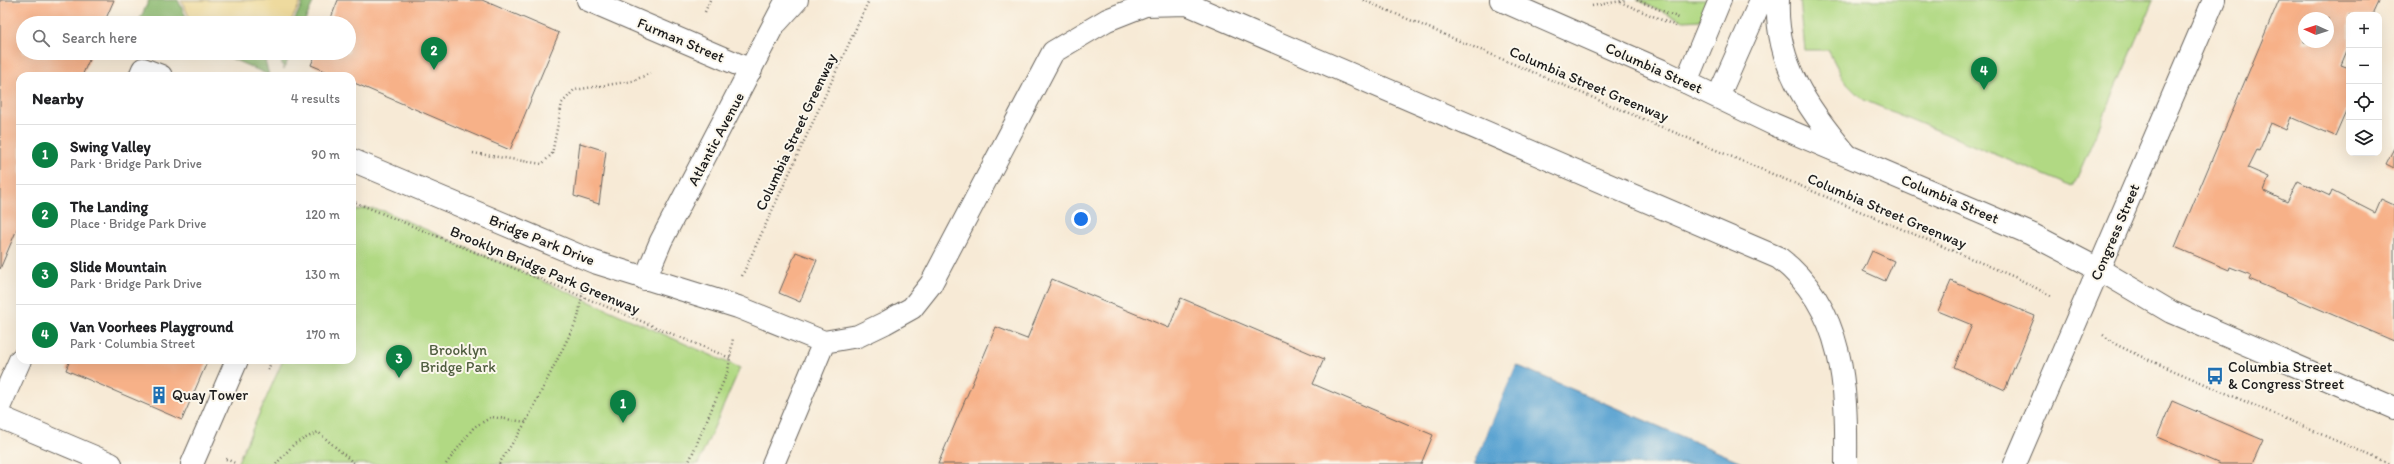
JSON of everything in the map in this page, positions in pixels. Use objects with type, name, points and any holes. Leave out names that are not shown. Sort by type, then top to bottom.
[{"type":"main road","name":"Furman Street","points":[[588,0],[752,70]]},
{"type":"main road","name":"Atlantic Avenue","points":[[645,278],[664,235],[752,70],[787,0]]},
{"type":"main road","points":[[777,22],[797,0]]},
{"type":"main road","name":"Columbia Street","points":[[1501,0],[1686,82],[1773,124],[2031,234],[2100,270],[2171,312],[2394,408]]},
{"type":"main road","points":[[1686,82],[1720,0]]},
{"type":"main road","points":[[1718,98],[1760,0]]},
{"type":"main road","points":[[1778,0],[1779,29],[1788,66],[1796,86],[1817,118],[1846,154]]},
{"type":"main road","name":"Congress Street","points":[[2015,464],[2100,270],[2214,0]]},
{"type":"main road","points":[[773,464],[824,342],[858,336],[912,308],[931,284],[1053,52],[1107,20],[1145,5],[1187,4],[1779,258],[1794,270],[1809,286],[1823,312],[1834,339],[1841,365],[1847,404],[1846,464]]},
{"type":"main road","points":[[142,72],[143,69],[151,72]]},
{"type":"main road","name":"Bridge Park Drive","points":[[356,162],[574,254],[738,307],[824,342]]},
{"type":"main road","points":[[0,405],[18,364]]},
{"type":"main road","points":[[192,464],[235,364]]},
{"type":"main road","points":[[0,417],[111,464]]},
{"type":"path","points":[[705,12],[710,0]]},
{"type":"path","name":"Columbia Street Greenway","points":[[743,274],[869,0]]},
{"type":"path","name":"Columbia Street Greenway","points":[[1363,0],[2017,278],[2048,294],[2117,345],[2390,464]]},
{"type":"path","points":[[1599,12],[1592,9],[1592,4],[1627,0]]},
{"type":"path","points":[[1637,0],[1684,21]]},
{"type":"path","points":[[1620,1],[1681,28]]},
{"type":"path","points":[[473,153],[542,164],[552,154],[562,103],[574,90],[632,81],[650,73]]},
{"type":"path","name":"Brooklyn Bridge Park Greenway","points":[[356,203],[582,298],[730,358],[728,371],[688,464]]},
{"type":"path","points":[[499,464],[526,422],[578,318],[582,298]]},
{"type":"path","points":[[446,464],[474,426],[492,417],[526,422]]},
{"type":"path","points":[[276,464],[294,444],[318,432],[355,464]]},
{"type":"path","points":[[229,460],[237,464]]},
{"type":"green space","points":[[149,0],[178,0],[186,16],[141,16]]},
{"type":"green space","points":[[304,0],[314,0],[307,16],[296,16]]},
{"type":"green space","points":[[1637,0],[1709,0],[1700,20],[1684,21]]},
{"type":"green space","points":[[1800,0],[2154,0],[2073,187],[1864,100],[1844,80],[1828,50],[1805,50]]},
{"type":"green space","points":[[235,60],[268,60],[265,61],[268,72],[262,72]]},
{"type":"green space","points":[[281,60],[288,60],[284,69]]},
{"type":"green space","name":"Brooklyn Bridge Park","points":[[367,208],[384,211],[740,368],[698,464],[237,464],[281,364],[356,364],[356,210]]},
{"type":"sand","points":[[181,0],[302,0],[294,16],[189,16]]},
{"type":"water","points":[[1516,365],[1746,464],[1474,464]]},
{"type":"pier","points":[[1514,364],[1516,365],[1474,464],[1472,464]]},
{"type":"building","points":[[0,0],[114,0],[107,16],[16,16],[16,60],[89,60],[84,72],[16,72],[16,231],[0,269]]},
{"type":"building","points":[[338,0],[482,0],[559,33],[510,150],[356,84],[356,72],[328,72],[311,65],[313,60],[356,60],[356,16],[332,16]]},
{"type":"building","points":[[2279,0],[2379,0],[2373,12],[2346,12],[2346,53],[2341,65],[2346,67],[2346,111],[2335,136],[2291,117],[2286,130],[2271,123],[2259,151],[2257,150],[2248,168],[2269,177],[2264,191],[2287,202],[2298,181],[2330,196],[2332,191],[2375,213],[2381,199],[2394,205],[2394,341],[2249,279],[2251,275],[2230,267],[2229,270],[2175,247]]},
{"type":"building","points":[[580,143],[606,151],[599,204],[574,196]]},
{"type":"building","points":[[2394,148],[2394,168],[2386,164]]},
{"type":"building","points":[[1872,251],[1894,261],[1885,281],[1863,271]]},
{"type":"building","points":[[796,252],[817,260],[800,302],[779,293]]},
{"type":"building","points":[[1052,279],[1169,328],[1181,298],[1324,359],[1313,384],[1433,435],[1421,464],[938,464],[996,327],[1027,339]]},
{"type":"building","points":[[1951,281],[2035,316],[2005,390],[1954,367],[1972,325],[1938,311]]},
{"type":"building","name":"Quay Tower","points":[[68,364],[206,364],[182,420],[66,370]]},
{"type":"building","points":[[2172,401],[2263,440],[2252,464],[2220,464],[2157,437]]},
{"type":"place","name":"The Landing","points":[[434,70]]},
{"type":"place","name":"Van Voorhees Playground","points":[[1984,90]]},
{"type":"place","name":"Columbia Street & Congress Street","points":[[2215,376]]},
{"type":"place","name":"Slide Mountain","points":[[399,378]]},
{"type":"place","name":"Quay Tower","points":[[159,395]]},
{"type":"place","name":"Swing Valley","points":[[623,423]]}]
